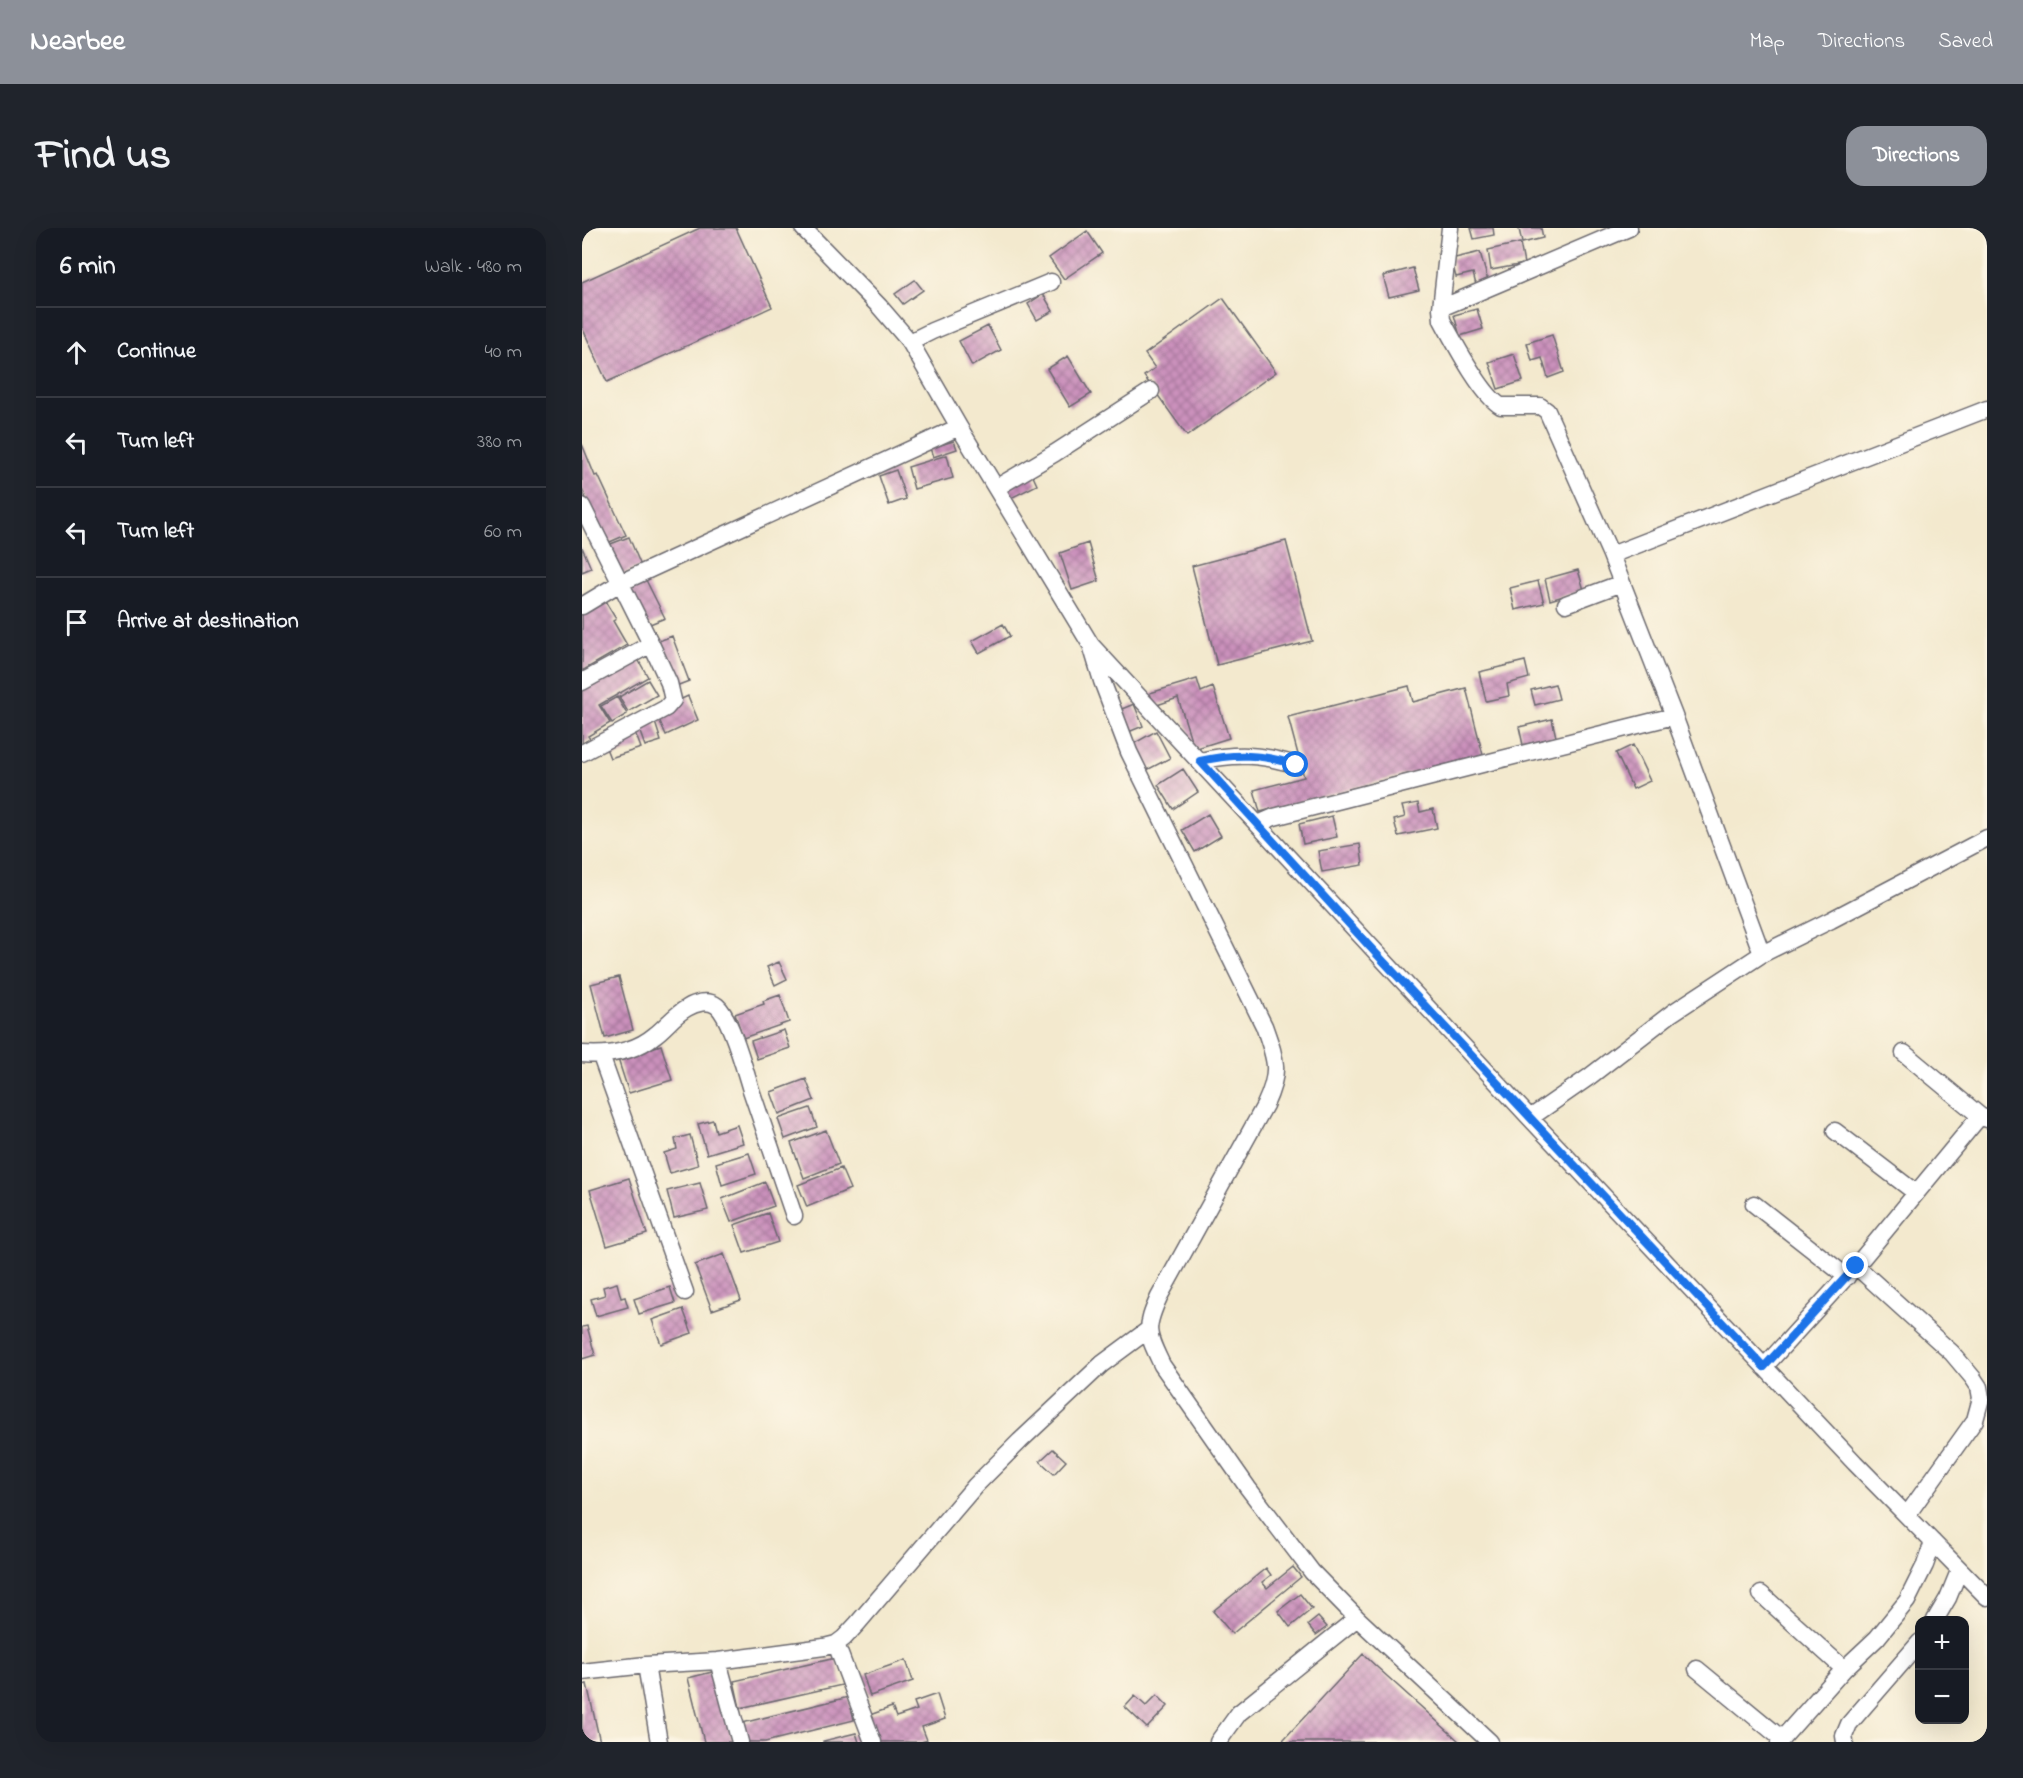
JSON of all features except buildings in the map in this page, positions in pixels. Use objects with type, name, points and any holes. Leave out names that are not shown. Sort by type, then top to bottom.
[{"type":"street","points":[[803,228],[879,306],[910,342],[1091,645],[1764,1367],[1987,1597]]},
{"type":"street","points":[[1450,228],[1440,309],[1442,320],[1492,399],[1501,406],[1546,408],[1611,555],[1674,716],[1762,954]]},
{"type":"street","points":[[1440,309],[1629,228]]},
{"type":"street","points":[[910,342],[1051,282]]},
{"type":"street","points":[[996,488],[1151,391]]},
{"type":"street","points":[[1611,555],[1987,408]]},
{"type":"street","points":[[582,606],[620,584],[959,427]]},
{"type":"street","points":[[582,507],[651,644],[669,683],[673,700],[666,708],[582,753]]},
{"type":"street","points":[[1566,604],[1622,583]]},
{"type":"street","points":[[582,682],[651,644]]},
{"type":"street","points":[[1091,645],[1129,752],[1264,1026],[1276,1071],[1275,1085],[1265,1105],[1159,1297],[1148,1330],[1152,1343],[1162,1365],[1254,1496],[1312,1572],[1357,1618],[1490,1742]]},
{"type":"street","points":[[1258,824],[1467,767],[1674,716]]},
{"type":"street","points":[[1200,761],[1248,754],[1296,765]]},
{"type":"street","points":[[1530,1118],[1589,1077],[1672,1013],[1762,954],[1987,838]]},
{"type":"street","points":[[582,1054],[600,1056],[621,1052],[648,1040],[687,1008],[704,1002],[716,1005],[723,1012],[736,1045],[794,1216]]},
{"type":"street","points":[[1764,1367],[1852,1271],[1983,1117],[1904,1053]]},
{"type":"street","points":[[600,1056],[685,1292]]},
{"type":"street","points":[[1834,1131],[1916,1193]]},
{"type":"street","points":[[1754,1204],[1852,1271],[1952,1353],[1978,1387],[1981,1398],[1975,1420],[1907,1515]]},
{"type":"street","points":[[582,1672],[646,1665],[718,1661],[836,1644],[857,1624],[975,1486],[1012,1448],[1102,1365],[1148,1330]]},
{"type":"street","points":[[1697,1669],[1780,1740],[1844,1669],[1877,1638],[1907,1601],[1925,1566],[1933,1542]]},
{"type":"street","points":[[1937,1616],[1948,1598],[1959,1570]]},
{"type":"street","points":[[1761,1594],[1844,1669]]},
{"type":"street","points":[[1218,1742],[1239,1713],[1357,1618]]},
{"type":"street","points":[[836,1644],[873,1742]]},
{"type":"street","points":[[1845,1742],[1844,1737],[1849,1724],[1915,1648]]},
{"type":"street","points":[[718,1661],[740,1742]]},
{"type":"street","points":[[646,1665],[659,1742]]},
{"type":"route","points":[[1296,765],[1248,754],[1200,761],[1370,947],[1764,1367],[1856,1266]]}]
